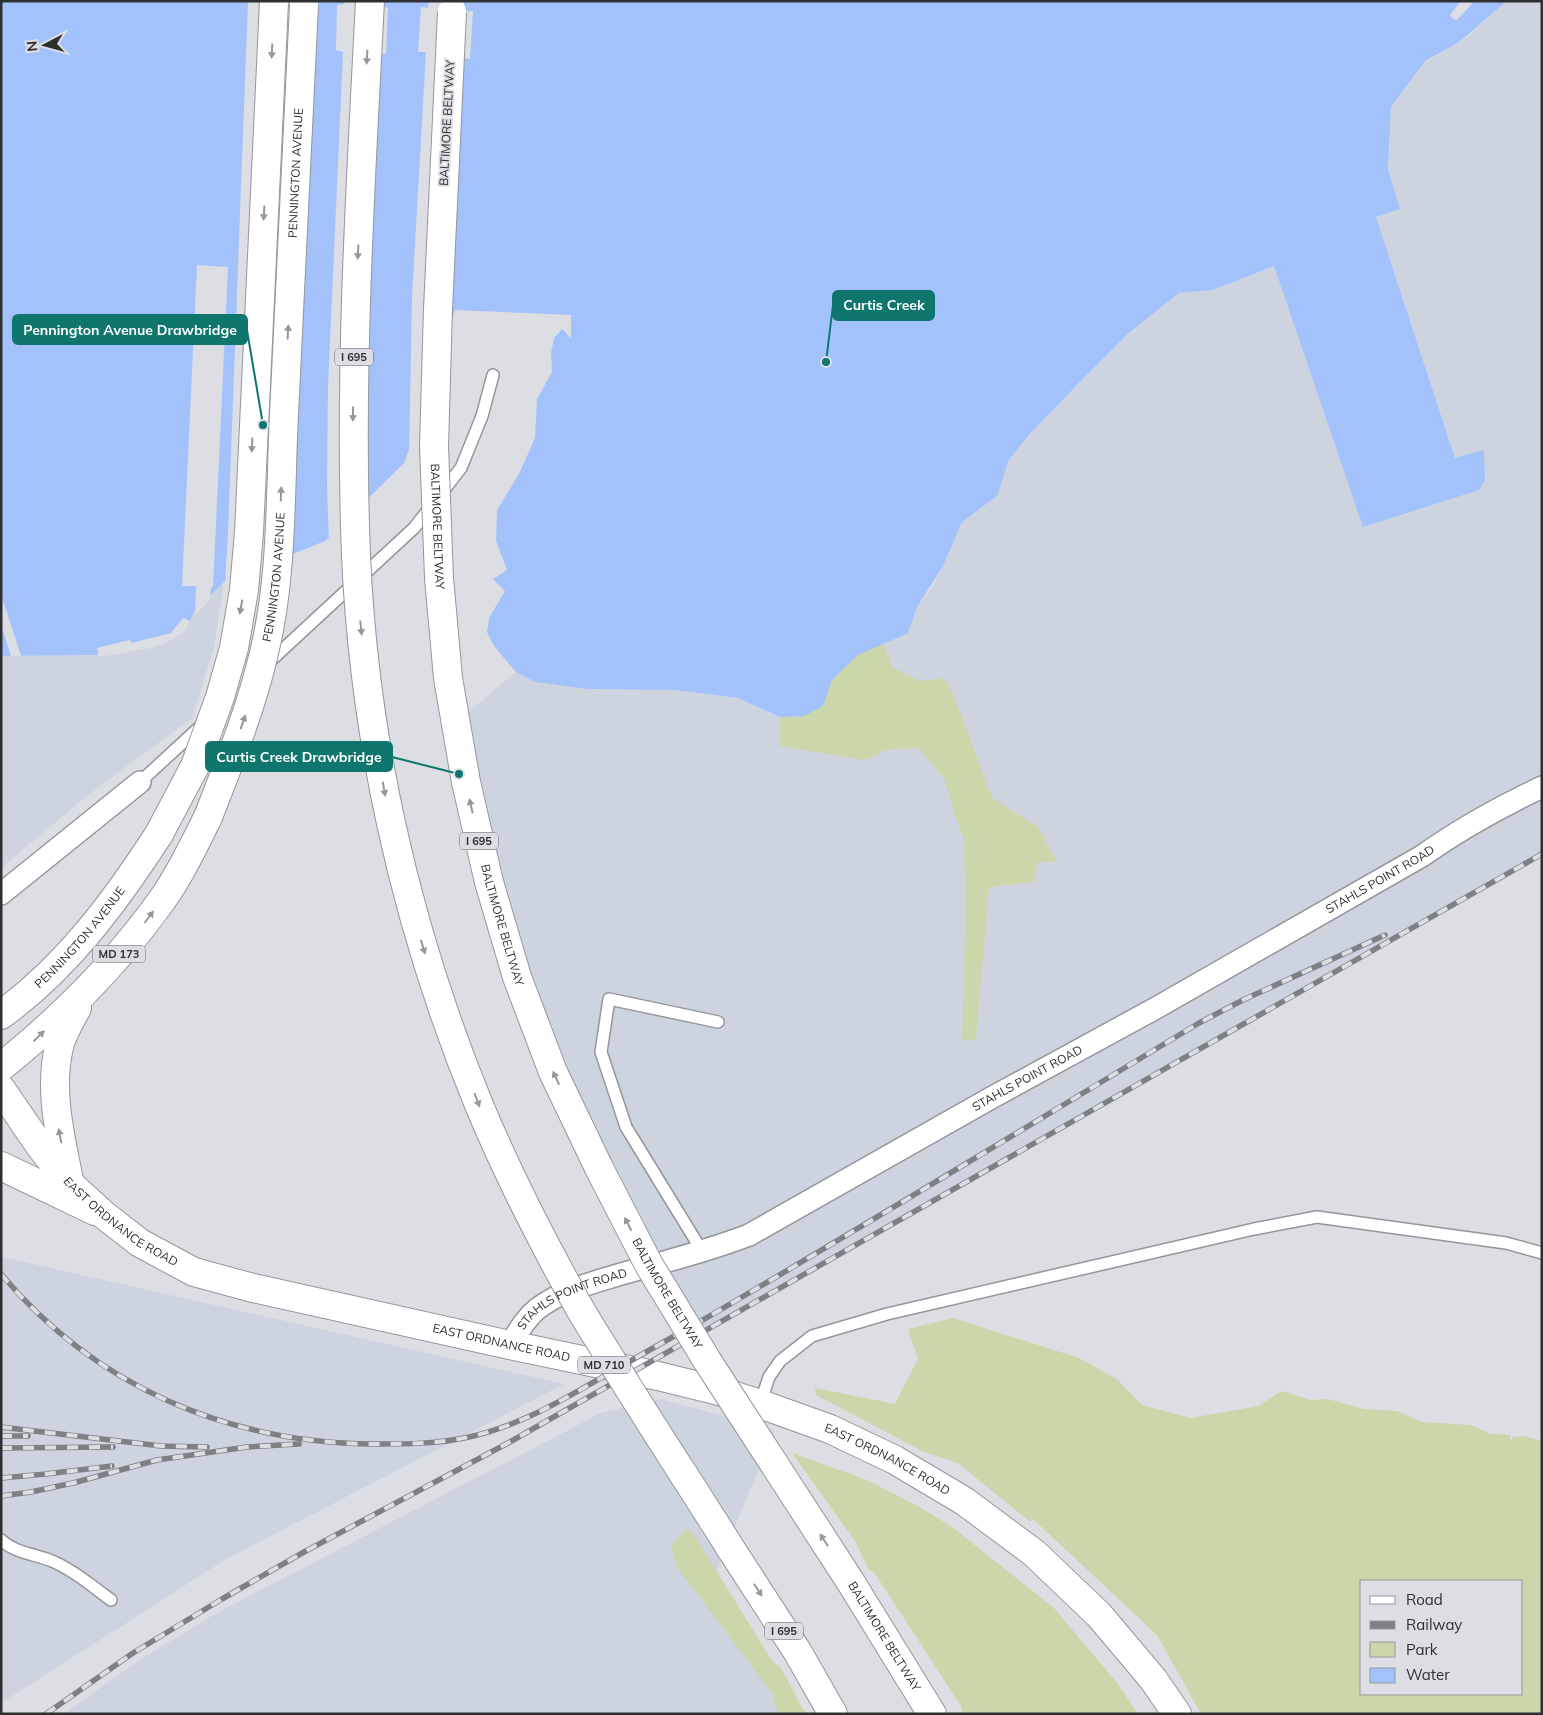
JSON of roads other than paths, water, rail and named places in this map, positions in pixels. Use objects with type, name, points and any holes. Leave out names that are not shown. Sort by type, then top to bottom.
[{"type":"main road","name":"PENNINGTON AVENUE","points":[[1,1015],[58,967],[98,921],[132,877],[160,834],[195,766],[220,697],[234,648],[244,590],[249,532],[274,1]]},
{"type":"main road","name":"PENNINGTON AVENUE","points":[[1,1067],[31,1043],[84,992],[130,942],[163,899],[208,817],[226,773],[249,705],[264,652],[275,593],[280,533],[282,455],[304,1]]},
{"type":"main road","name":"I 695","points":[[370,1],[355,310],[353,454],[356,590],[369,699],[384,788],[410,905],[442,1006],[479,1106],[522,1199],[576,1303],[797,1651],[833,1714]]},
{"type":"main road","name":"BALTIMORE BELTWAY","points":[[453,1],[438,309],[434,446],[439,578],[450,687],[466,782],[488,882],[518,977],[553,1072],[649,1266],[708,1362],[850,1581],[932,1714]]},
{"type":"main road","points":[[69,1184],[58,1124],[55,1094],[56,1065],[61,1041],[84,992]]},
{"type":"main road","name":"EAST ORDNANCE ROAD","points":[[1,1089],[69,1184],[140,1243],[194,1272],[253,1288],[658,1376],[723,1392],[830,1429],[895,1460],[964,1501],[1034,1553],[1099,1616],[1153,1678],[1177,1714]]},
{"type":"main road","points":[[1,1166],[104,1215]]},
{"type":"street","points":[[1,894],[140,782]]},
{"type":"street","name":"STAHLS POINT ROAD","points":[[510,1345],[524,1322],[537,1309],[560,1295],[582,1286],[717,1248],[749,1235],[991,1098],[1156,1008],[1422,856],[1453,834],[1509,802],[1542,787]]},
{"type":"lane","points":[[140,782],[414,528],[461,468],[482,416],[493,375]]},
{"type":"lane","points":[[702,1251],[626,1127],[600,1052],[609,999],[718,1022]]},
{"type":"lane","points":[[760,1404],[769,1378],[780,1361],[812,1336],[887,1314],[1254,1229],[1317,1217],[1506,1243],[1542,1253]]},
{"type":"lane","points":[[1,1540],[7,1545],[51,1560],[69,1570],[111,1600]]},
{"type":"water","points":[[1,1],[1507,1],[1458,43],[1425,61],[1391,107],[1388,169],[1400,209],[1376,217],[1455,458],[1484,450],[1485,480],[1479,490],[1363,527],[1274,266],[1213,290],[1179,293],[1129,333],[1028,436],[1009,460],[997,496],[962,522],[943,566],[917,607],[908,633],[858,655],[832,680],[823,706],[804,716],[780,717],[738,698],[675,690],[588,689],[535,682],[516,672],[494,646],[487,632],[489,618],[505,591],[493,579],[507,570],[496,541],[497,510],[519,474],[535,438],[537,399],[552,372],[551,353],[554,338],[562,329],[571,338],[571,315],[455,310],[428,397],[404,463],[325,541],[224,582],[194,612],[185,632],[168,642],[97,655],[1,656]]},
{"type":"railway","points":[[46,1714],[133,1653],[222,1599],[304,1552],[508,1443],[1542,854]]},
{"type":"railway","points":[[1,1274],[38,1314],[79,1348],[122,1377],[168,1401],[217,1420],[267,1433],[320,1441],[410,1444],[469,1437],[523,1419],[573,1394],[826,1248],[1199,1023],[1243,1000],[1385,935]]},
{"type":"railway","points":[[1,1427],[161,1446],[207,1447]]},
{"type":"railway","points":[[1,1436],[28,1436]]},
{"type":"railway","points":[[1,1496],[73,1483],[157,1460],[247,1447],[299,1444]]},
{"type":"railway","points":[[1,1448],[113,1447]]},
{"type":"railway","points":[[1,1478],[112,1466]]},
{"type":"place","name":"Curtis Creek","points":[[826,362]]},
{"type":"place","name":"Pennington Avenue Drawbridge","points":[[263,425]]},
{"type":"place","name":"Curtis Creek Drawbridge","points":[[459,774]]}]
